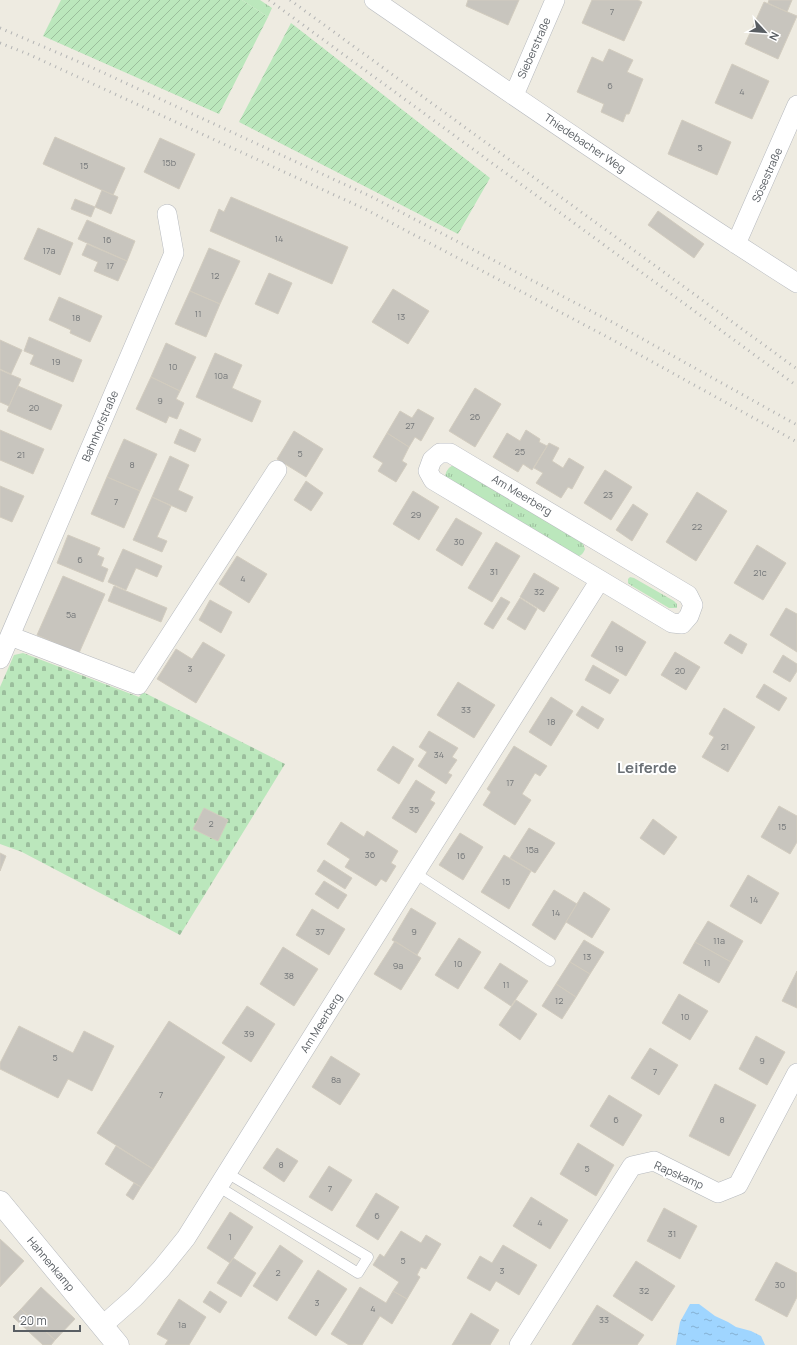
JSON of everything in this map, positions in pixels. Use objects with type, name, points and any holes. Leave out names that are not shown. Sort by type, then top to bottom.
[{"type":"street","name":"Thiedebacher Weg","points":[[374,0],[736,244],[797,283]]},
{"type":"street","name":"Sieberstraße","points":[[514,95],[555,0]]},
{"type":"street","name":"Sösestraße","points":[[736,244],[797,105]]},
{"type":"street","name":"Bahnhofstraße","points":[[0,659],[174,253],[167,214]]},
{"type":"street","name":"Am Meerberg","points":[[440,453],[450,453],[688,595],[693,605],[689,616],[682,624],[672,623],[600,580],[432,480],[428,471],[432,460],[440,453]]},
{"type":"street","points":[[10,636],[138,685],[277,470]]},
{"type":"street","name":"Am Meerberg","points":[[102,1326],[135,1297],[161,1269],[186,1238],[600,580]]},
{"type":"street","name":"Rapskamp","points":[[519,1345],[632,1166],[654,1161],[718,1193],[738,1185],[797,1073]]},
{"type":"street","name":"Hahnenkamp","points":[[0,1202],[118,1345]]},
{"type":"lane","points":[[415,873],[550,961]]},
{"type":"lane","points":[[223,1180],[368,1257],[358,1273],[223,1180]]},
{"type":"green space","points":[[61,0],[242,0],[268,17],[219,114],[43,36]]},
{"type":"green space","points":[[242,0],[260,0],[272,8],[268,17]]},
{"type":"green space","points":[[291,23],[490,178],[458,234],[239,122]]},
{"type":"green space","points":[[453,465],[581,539],[585,549],[581,555],[576,557],[445,477],[450,467]]},
{"type":"green space","points":[[630,577],[674,601],[677,604],[677,608],[669,608],[632,586],[628,583],[628,579]]},
{"type":"green space","points":[[23,653],[139,697],[143,692],[285,764],[180,935],[22,852],[0,844],[0,687],[14,655]]},
{"type":"water","points":[[690,1304],[699,1304],[715,1316],[736,1327],[751,1331],[761,1336],[765,1345],[676,1345],[680,1322]]},
{"type":"building","points":[[468,0],[519,0],[508,25],[466,6]]},
{"type":"building","points":[[592,0],[638,0],[642,2],[624,41],[582,23]]},
{"type":"building","points":[[769,0],[792,0],[787,12],[768,3]]},
{"type":"building","points":[[764,2],[797,16],[778,59],[745,44]]},
{"type":"building","points":[[609,49],[633,60],[627,72],[643,79],[629,114],[626,114],[623,122],[601,112],[604,104],[577,92],[592,57],[603,62]]},
{"type":"building","points":[[732,64],[769,81],[752,119],[715,103]]},
{"type":"building","points":[[682,120],[731,142],[717,175],[668,154]]},
{"type":"building","points":[[55,137],[125,168],[113,195],[43,164]]},
{"type":"building","points":[[160,138],[195,154],[179,189],[144,172]]},
{"type":"building","points":[[102,190],[118,197],[111,214],[95,207]]},
{"type":"building","points":[[231,197],[348,247],[332,284],[210,231],[219,209],[224,212]]},
{"type":"building","points":[[75,199],[95,207],[91,217],[71,209]]},
{"type":"building","points":[[658,211],[704,244],[694,258],[648,225]]},
{"type":"building","points":[[87,220],[135,241],[127,261],[78,239]]},
{"type":"building","points":[[38,228],[73,243],[60,275],[24,259]]},
{"type":"building","points":[[87,244],[127,261],[118,281],[94,271],[98,262],[82,255]]},
{"type":"building","points":[[209,248],[240,261],[220,304],[190,291]]},
{"type":"building","points":[[269,273],[292,283],[278,314],[255,304]]},
{"type":"building","points":[[393,289],[429,311],[408,344],[372,322]]},
{"type":"building","points":[[190,291],[220,304],[206,337],[175,324]]},
{"type":"building","points":[[59,297],[102,316],[90,342],[70,333],[71,330],[49,320]]},
{"type":"building","points":[[29,337],[82,360],[73,382],[30,364],[34,355],[24,351]]},
{"type":"building","points":[[0,340],[22,350],[11,374],[0,369]]},
{"type":"building","points":[[166,343],[196,357],[180,391],[151,377]]},
{"type":"building","points":[[215,353],[242,365],[232,388],[261,401],[252,422],[196,397]]},
{"type":"building","points":[[0,370],[21,379],[9,406],[0,402]]},
{"type":"building","points":[[151,377],[180,391],[176,399],[184,403],[177,419],[169,416],[166,423],[136,409]]},
{"type":"building","points":[[18,386],[62,405],[51,430],[7,411]]},
{"type":"building","points":[[475,388],[501,404],[475,447],[449,431]]},
{"type":"building","points":[[418,409],[434,418],[421,441],[415,437],[409,447],[387,433],[400,411],[412,418]]},
{"type":"building","points":[[180,429],[201,439],[195,452],[174,443]]},
{"type":"building","points":[[0,430],[44,449],[33,474],[0,460]]},
{"type":"building","points":[[526,430],[540,439],[539,442],[547,446],[532,470],[523,464],[518,472],[493,457],[507,433],[520,441]]},
{"type":"building","points":[[294,431],[323,449],[306,477],[277,459]]},
{"type":"building","points":[[387,433],[409,447],[402,461],[407,464],[396,482],[378,471],[383,463],[373,457]]},
{"type":"building","points":[[124,439],[157,454],[140,491],[107,477]]},
{"type":"building","points":[[549,443],[559,448],[552,461],[563,468],[569,458],[584,467],[572,489],[568,487],[561,498],[536,483],[543,473],[534,468]]},
{"type":"building","points":[[170,456],[189,465],[178,490],[193,497],[186,512],[152,497]]},
{"type":"building","points":[[605,470],[632,487],[611,520],[584,503]]},
{"type":"building","points":[[107,477],[140,491],[124,528],[91,514]]},
{"type":"building","points":[[306,481],[323,493],[311,511],[294,500]]},
{"type":"building","points":[[0,486],[24,496],[12,522],[0,517]]},
{"type":"building","points":[[413,491],[439,507],[419,540],[393,524]]},
{"type":"building","points":[[697,492],[727,511],[696,561],[666,542]]},
{"type":"building","points":[[152,497],[171,506],[157,537],[167,541],[162,552],[133,540]]},
{"type":"building","points":[[633,504],[648,514],[632,541],[616,530]]},
{"type":"building","points":[[456,518],[482,533],[462,566],[436,550]]},
{"type":"building","points":[[68,535],[100,548],[97,555],[104,558],[101,566],[108,569],[103,582],[57,563]]},
{"type":"building","points":[[496,542],[520,556],[492,602],[468,588]]},
{"type":"building","points":[[757,545],[786,563],[763,600],[734,583]]},
{"type":"building","points":[[123,549],[162,566],[157,577],[136,568],[126,590],[108,582]]},
{"type":"building","points":[[237,556],[267,574],[249,603],[219,584]]},
{"type":"building","points":[[534,573],[559,588],[544,612],[520,597]]},
{"type":"building","points":[[63,576],[105,594],[79,653],[37,635]]},
{"type":"building","points":[[114,586],[167,608],[161,622],[108,601]]},
{"type":"building","points":[[501,597],[510,602],[493,629],[484,624]]},
{"type":"building","points":[[520,598],[537,609],[525,630],[507,619]]},
{"type":"building","points":[[210,600],[232,612],[221,633],[199,620]]},
{"type":"building","points":[[786,608],[797,614],[797,652],[770,635]]},
{"type":"building","points":[[612,621],[646,642],[626,676],[591,656]]},
{"type":"building","points":[[730,634],[747,644],[742,654],[724,643]]},
{"type":"building","points":[[203,642],[225,655],[196,703],[157,679],[176,649],[192,659]]},
{"type":"building","points":[[675,652],[700,667],[686,690],[661,675]]},
{"type":"building","points":[[783,655],[797,664],[797,671],[790,682],[773,672]]},
{"type":"building","points":[[593,665],[619,680],[610,694],[585,680]]},
{"type":"building","points":[[458,682],[495,705],[474,738],[437,715]]},
{"type":"building","points":[[764,684],[787,698],[779,711],[756,697]]},
{"type":"building","points":[[551,697],[573,711],[551,746],[529,732]]},
{"type":"building","points":[[582,706],[604,719],[598,729],[576,715]]},
{"type":"building","points":[[724,708],[755,727],[728,772],[702,757],[714,737],[709,734]]},
{"type":"building","points":[[429,731],[458,748],[452,757],[457,760],[448,773],[452,775],[446,784],[418,766],[427,752],[419,747]]},
{"type":"building","points":[[393,746],[414,759],[399,784],[377,770]]},
{"type":"building","points":[[514,746],[547,766],[540,776],[535,773],[522,794],[531,800],[515,825],[483,805],[491,792],[487,789]]},
{"type":"building","points":[[416,780],[435,792],[430,800],[435,803],[416,833],[392,818]]},
{"type":"building","points":[[779,806],[797,816],[797,842],[790,854],[761,837]]},
{"type":"building","points":[[204,808],[228,820],[218,841],[193,829]]},
{"type":"building","points":[[653,819],[677,837],[664,855],[640,838]]},
{"type":"building","points":[[341,822],[364,837],[367,831],[398,851],[391,863],[396,866],[386,882],[381,879],[376,886],[345,867],[350,859],[327,844]]},
{"type":"building","points":[[529,828],[555,843],[535,873],[510,858]]},
{"type":"building","points":[[460,833],[483,847],[463,880],[439,865]]},
{"type":"building","points":[[0,853],[6,856],[0,871]]},
{"type":"building","points":[[504,855],[531,871],[509,909],[481,892]]},
{"type":"building","points":[[324,860],[352,878],[345,889],[317,871]]},
{"type":"building","points":[[748,875],[779,893],[761,924],[730,906]]},
{"type":"building","points":[[324,881],[347,895],[338,909],[315,894]]},
{"type":"building","points":[[554,890],[577,904],[555,940],[532,925]]},
{"type":"building","points":[[584,892],[610,909],[592,938],[566,922]]},
{"type":"building","points":[[411,908],[436,923],[417,955],[392,940]]},
{"type":"building","points":[[312,909],[345,929],[329,955],[296,935]]},
{"type":"building","points":[[708,921],[743,941],[731,962],[695,942]]},
{"type":"building","points":[[459,938],[481,952],[458,989],[435,975]]},
{"type":"building","points":[[584,940],[604,952],[590,974],[570,962]]},
{"type":"building","points":[[395,941],[421,958],[401,990],[374,974]]},
{"type":"building","points":[[695,942],[731,962],[719,983],[683,963]]},
{"type":"building","points":[[283,947],[318,969],[294,1006],[260,984]]},
{"type":"building","points":[[570,962],[590,974],[576,997],[556,984]]},
{"type":"building","points":[[500,963],[528,981],[511,1006],[484,988]]},
{"type":"building","points":[[797,971],[797,1008],[782,1001]]},
{"type":"building","points":[[556,984],[576,997],[562,1019],[542,1006]]},
{"type":"building","points":[[679,994],[708,1011],[690,1040],[662,1023]]},
{"type":"building","points":[[516,1000],[537,1014],[520,1040],[499,1025]]},
{"type":"building","points":[[247,1006],[275,1024],[251,1062],[222,1043]]},
{"type":"building","points":[[169,1021],[225,1057],[153,1169],[97,1133]]},
{"type":"building","points":[[19,1026],[73,1053],[84,1031],[114,1046],[92,1091],[68,1079],[58,1098],[0,1069],[0,1063]]},
{"type":"building","points":[[756,1036],[785,1052],[767,1085],[739,1069]]},
{"type":"building","points":[[650,1048],[678,1065],[659,1095],[631,1078]]},
{"type":"building","points":[[331,1056],[360,1074],[340,1105],[312,1087]]},
{"type":"building","points":[[715,1084],[756,1105],[729,1156],[689,1136]]},
{"type":"building","points":[[609,1095],[642,1115],[623,1146],[590,1126]]},
{"type":"building","points":[[578,1143],[614,1165],[596,1196],[560,1174]]},
{"type":"building","points":[[116,1146],[153,1169],[141,1187],[105,1164]]},
{"type":"building","points":[[277,1148],[298,1161],[284,1182],[263,1168]]},
{"type":"building","points":[[329,1166],[352,1180],[332,1211],[309,1197]]},
{"type":"building","points":[[134,1183],[141,1187],[133,1200],[126,1195]]},
{"type":"building","points":[[376,1193],[399,1207],[378,1240],[356,1226]]},
{"type":"building","points":[[531,1197],[568,1220],[550,1249],[513,1226]]},
{"type":"building","points":[[664,1208],[697,1226],[680,1259],[647,1241]]},
{"type":"building","points":[[230,1212],[253,1227],[230,1263],[207,1248]]},
{"type":"building","points":[[401,1231],[421,1243],[426,1235],[441,1244],[426,1269],[421,1267],[417,1275],[420,1277],[407,1299],[393,1291],[399,1282],[373,1265],[380,1254],[384,1257]]},
{"type":"building","points":[[0,1239],[24,1261],[0,1287]]},
{"type":"building","points":[[280,1245],[303,1261],[277,1301],[253,1286]]},
{"type":"building","points":[[503,1245],[537,1265],[519,1295],[496,1281],[490,1291],[467,1278],[480,1256],[492,1263]]},
{"type":"building","points":[[233,1258],[256,1273],[241,1297],[217,1283]]},
{"type":"building","points":[[636,1261],[675,1286],[652,1321],[613,1296]]},
{"type":"building","points":[[776,1262],[797,1273],[797,1297],[787,1317],[755,1300]]},
{"type":"building","points":[[318,1270],[347,1289],[316,1336],[288,1318]]},
{"type":"building","points":[[41,1287],[75,1319],[55,1340],[21,1309]]},
{"type":"building","points":[[360,1287],[386,1303],[393,1291],[407,1299],[392,1324],[380,1316],[362,1345],[349,1345],[331,1334]]},
{"type":"building","points":[[210,1291],[227,1302],[220,1313],[203,1302]]},
{"type":"building","points":[[179,1299],[206,1317],[189,1345],[165,1345],[168,1340],[157,1334]]},
{"type":"building","points":[[597,1305],[644,1335],[637,1345],[572,1345]]},
{"type":"building","points":[[21,1309],[55,1340],[51,1345],[43,1345],[13,1317]]},
{"type":"building","points":[[471,1313],[499,1330],[490,1345],[452,1345]]},
{"type":"railway","points":[[269,0],[797,386]]},
{"type":"railway","points":[[290,0],[797,369]]},
{"type":"railway","points":[[0,28],[91,67],[372,197],[614,323],[797,425]]},
{"type":"railway","points":[[0,43],[28,54],[367,210],[613,340],[797,442]]},
{"type":"district","name":"Leiferde","points":[[647,768]]}]
